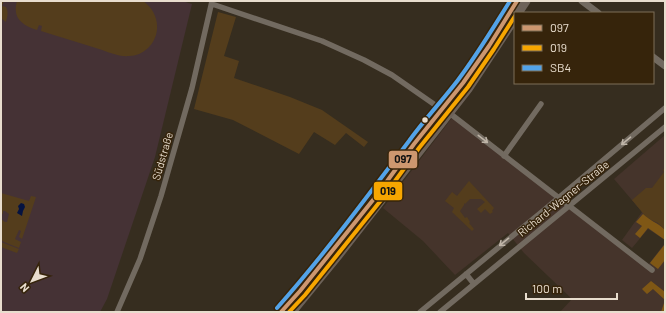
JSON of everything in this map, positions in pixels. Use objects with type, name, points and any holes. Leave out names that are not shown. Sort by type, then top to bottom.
[{"type":"main road","points":[[479,67],[517,1]]},
{"type":"main road","points":[[519,12],[526,1]]},
{"type":"main road","points":[[292,312],[341,253],[448,113],[514,19]]},
{"type":"main road","points":[[282,312],[377,195],[414,144],[448,113]]},
{"type":"street","points":[[582,1],[597,12]]},
{"type":"street","points":[[212,3],[322,41],[364,60],[392,75],[448,113],[652,270]]},
{"type":"street","name":"Südstraße","points":[[117,312],[140,259],[161,196],[192,88],[212,3]]},
{"type":"street","points":[[654,58],[665,66]]},
{"type":"street","points":[[504,156],[541,104]]},
{"type":"street","name":"Richard-Wagner-Straße","points":[[420,312],[665,108]]},
{"type":"street","name":"Richard-Wagner-Straße","points":[[440,312],[665,127]]},
{"type":"street","points":[[466,274],[474,284]]},
{"type":"shaded area","points":[[1,1],[182,1],[192,4],[155,157],[107,299],[100,312],[1,312]]},
{"type":"shaded area","points":[[2,1],[4,1],[2,6],[6,7],[8,15],[6,22],[2,19],[1,22]]},
{"type":"shaded area","points":[[17,1],[143,1],[152,10],[155,17],[157,25],[156,34],[154,40],[148,48],[139,54],[129,56],[117,55],[41,31],[42,26],[39,25],[37,30],[27,26],[17,16]]},
{"type":"shaded area","points":[[218,12],[236,17],[224,56],[239,61],[234,78],[290,97],[322,110],[368,142],[364,147],[346,133],[335,145],[314,132],[299,154],[233,120],[194,109]]},
{"type":"shaded area","points":[[457,116],[648,265],[665,243],[665,312],[560,312],[572,299],[524,253],[508,233],[455,275],[423,241],[383,208],[451,119]]},
{"type":"shaded area","points":[[665,135],[665,240],[648,229],[632,248],[622,240],[642,212],[614,179]]},
{"type":"shaded area","points":[[665,168],[665,230],[658,223],[647,218],[632,200],[646,188],[652,188],[664,172],[663,170]]},
{"type":"shaded area","points":[[469,181],[494,208],[492,211],[493,212],[490,214],[485,209],[481,213],[477,209],[485,202],[481,199],[470,199],[465,204],[464,203],[460,211],[470,222],[469,223],[474,229],[472,231],[452,212],[454,208],[445,201],[452,192],[457,196]]},
{"type":"shaded area","points":[[1,193],[29,201],[31,196],[36,197],[22,239],[19,237],[21,231],[19,230],[15,239],[21,242],[19,248],[1,240],[1,219],[7,222],[9,214],[3,211],[1,216]]},
{"type":"shaded area","points":[[21,203],[24,204],[25,207],[22,216],[17,213],[19,209],[18,206]]},
{"type":"shaded area","points":[[643,214],[665,230],[665,240],[648,228],[640,238],[635,234],[642,226],[636,222]]},
{"type":"shaded area","points":[[1,242],[19,249],[17,253],[1,247]]},
{"type":"shaded area","points":[[665,244],[665,260],[658,269],[650,263]]},
{"type":"shaded area","points":[[651,281],[665,292],[665,300],[653,289],[647,294],[642,289]]},
{"type":"shaded area","points":[[665,300],[665,312],[661,312]]},
{"type":"transit line","name":"SB4","points":[[277,308],[328,247],[415,133],[458,80],[510,1]]},
{"type":"transit line","name":"097","points":[[281,312],[300,291],[377,195],[414,144],[463,83],[489,46],[517,1]]},
{"type":"transit line","name":"019","points":[[289,312],[305,295],[382,199],[419,148],[468,87],[514,18]]}]
